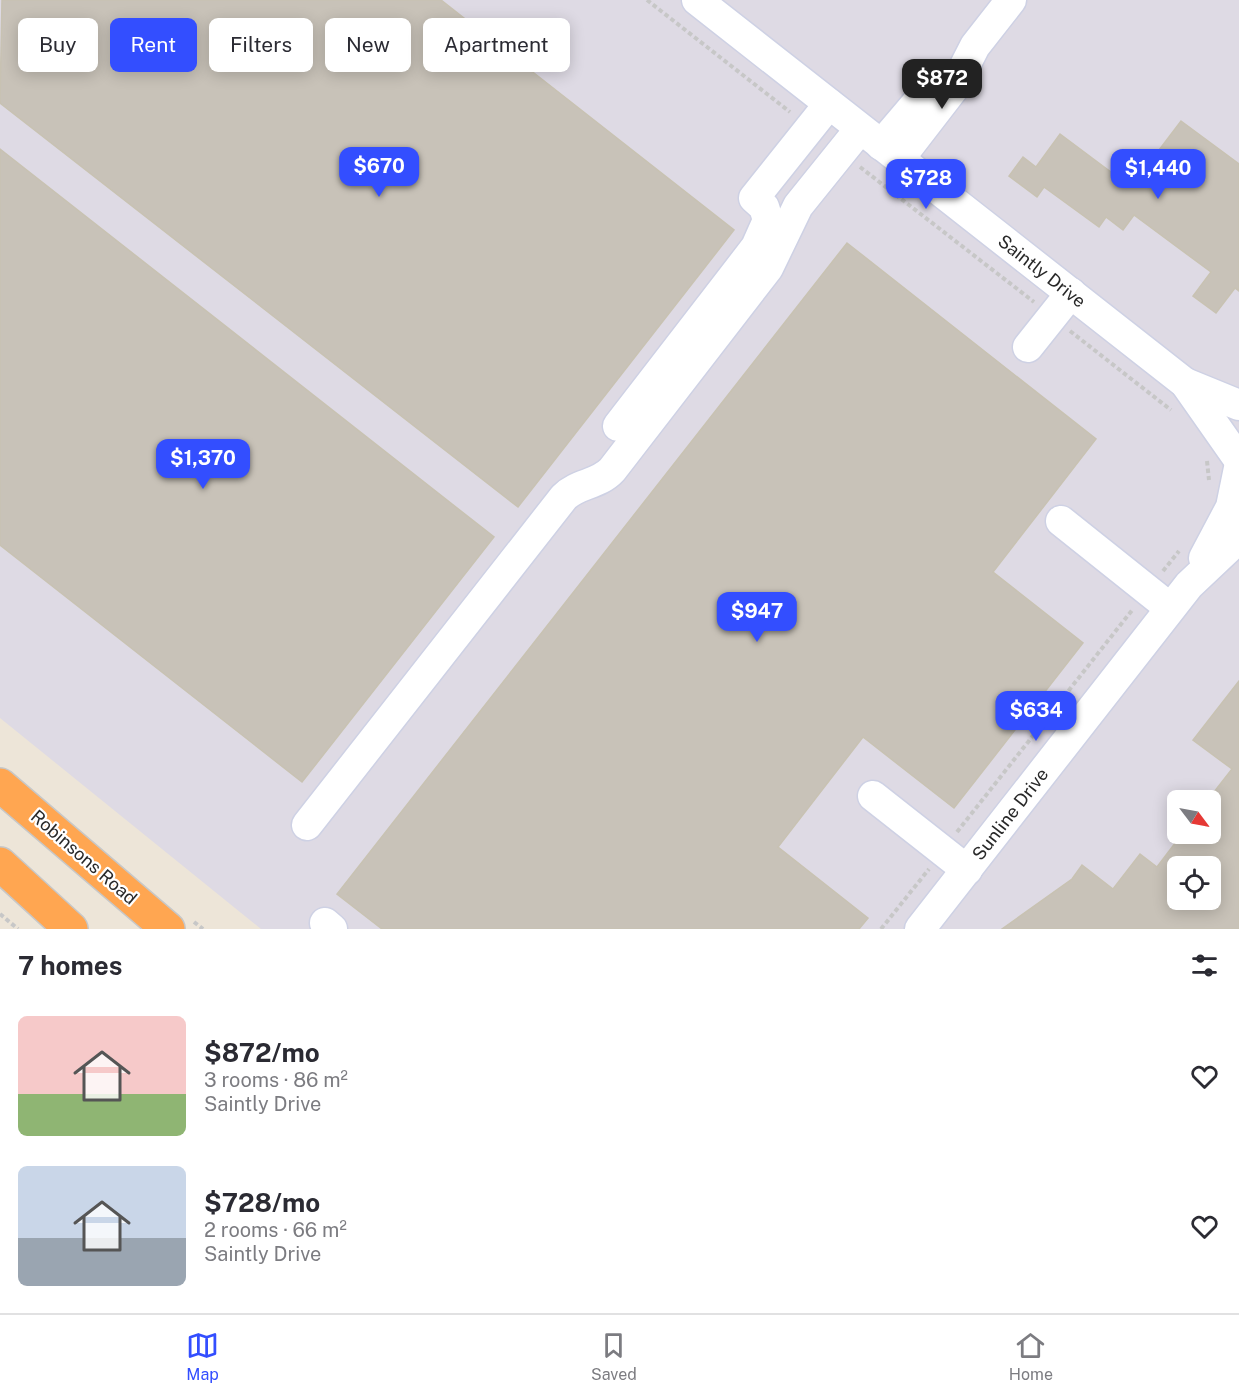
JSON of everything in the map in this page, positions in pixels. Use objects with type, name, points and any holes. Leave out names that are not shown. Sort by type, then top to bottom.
[{"type":"highway","name":"Robinsons Road","points":[[0,785],[168,929]]},
{"type":"highway","points":[[0,864],[71,929]]},
{"type":"street","name":"Saintly Drive","points":[[697,0],[1185,383],[1239,405]]},
{"type":"street","points":[[307,825],[564,497],[572,490],[605,478],[612,470],[768,268],[798,206],[841,152],[880,144],[941,73],[975,46],[1011,0]]},
{"type":"street","points":[[618,426],[756,247],[768,220],[764,207],[754,198],[829,104]]},
{"type":"street","points":[[1028,347],[1071,293]]},
{"type":"street","name":"Saintly Drive","points":[[1185,383],[1239,460]]},
{"type":"street","name":"Sunline Drive","points":[[1194,574],[1231,507],[1239,468]]},
{"type":"street","points":[[1061,521],[1159,599]]},
{"type":"street","name":"Sunline Drive","points":[[920,929],[966,870],[1159,599],[1239,538]]},
{"type":"street","points":[[873,796],[966,870]]},
{"type":"path","points":[[647,0],[810,127]]},
{"type":"path","points":[[841,152],[1178,415]]},
{"type":"path","points":[[1207,460],[1210,484]]},
{"type":"path","points":[[881,929],[943,851],[1159,599],[1180,550],[1194,574]]},
{"type":"path","points":[[0,914],[18,929]]},
{"type":"shaded area","points":[[0,0],[1239,0],[1239,929],[261,929],[0,718]]},
{"type":"building","points":[[2,0],[441,0],[464,18],[423,18],[423,72],[533,72],[734,230],[518,507],[0,103]]},
{"type":"building","points":[[1181,121],[1239,164],[1239,291],[1235,288],[1216,313],[1193,296],[1211,272],[1134,215],[1123,230],[1106,217],[1099,227],[1044,187],[1037,197],[1009,176],[1023,157],[1036,167],[1060,134],[1131,187]]},
{"type":"building","points":[[0,149],[494,537],[302,782],[0,545]]},
{"type":"building","points":[[847,243],[1096,439],[993,572],[1083,643],[954,808],[863,737],[778,847],[868,918],[859,929],[382,929],[337,894]]},
{"type":"building","points":[[1239,681],[1239,929],[1002,929],[1072,879],[1082,865],[1113,889],[1140,854],[1157,867],[1174,844],[1221,844],[1221,790],[1216,790],[1232,769],[1193,740]]}]
